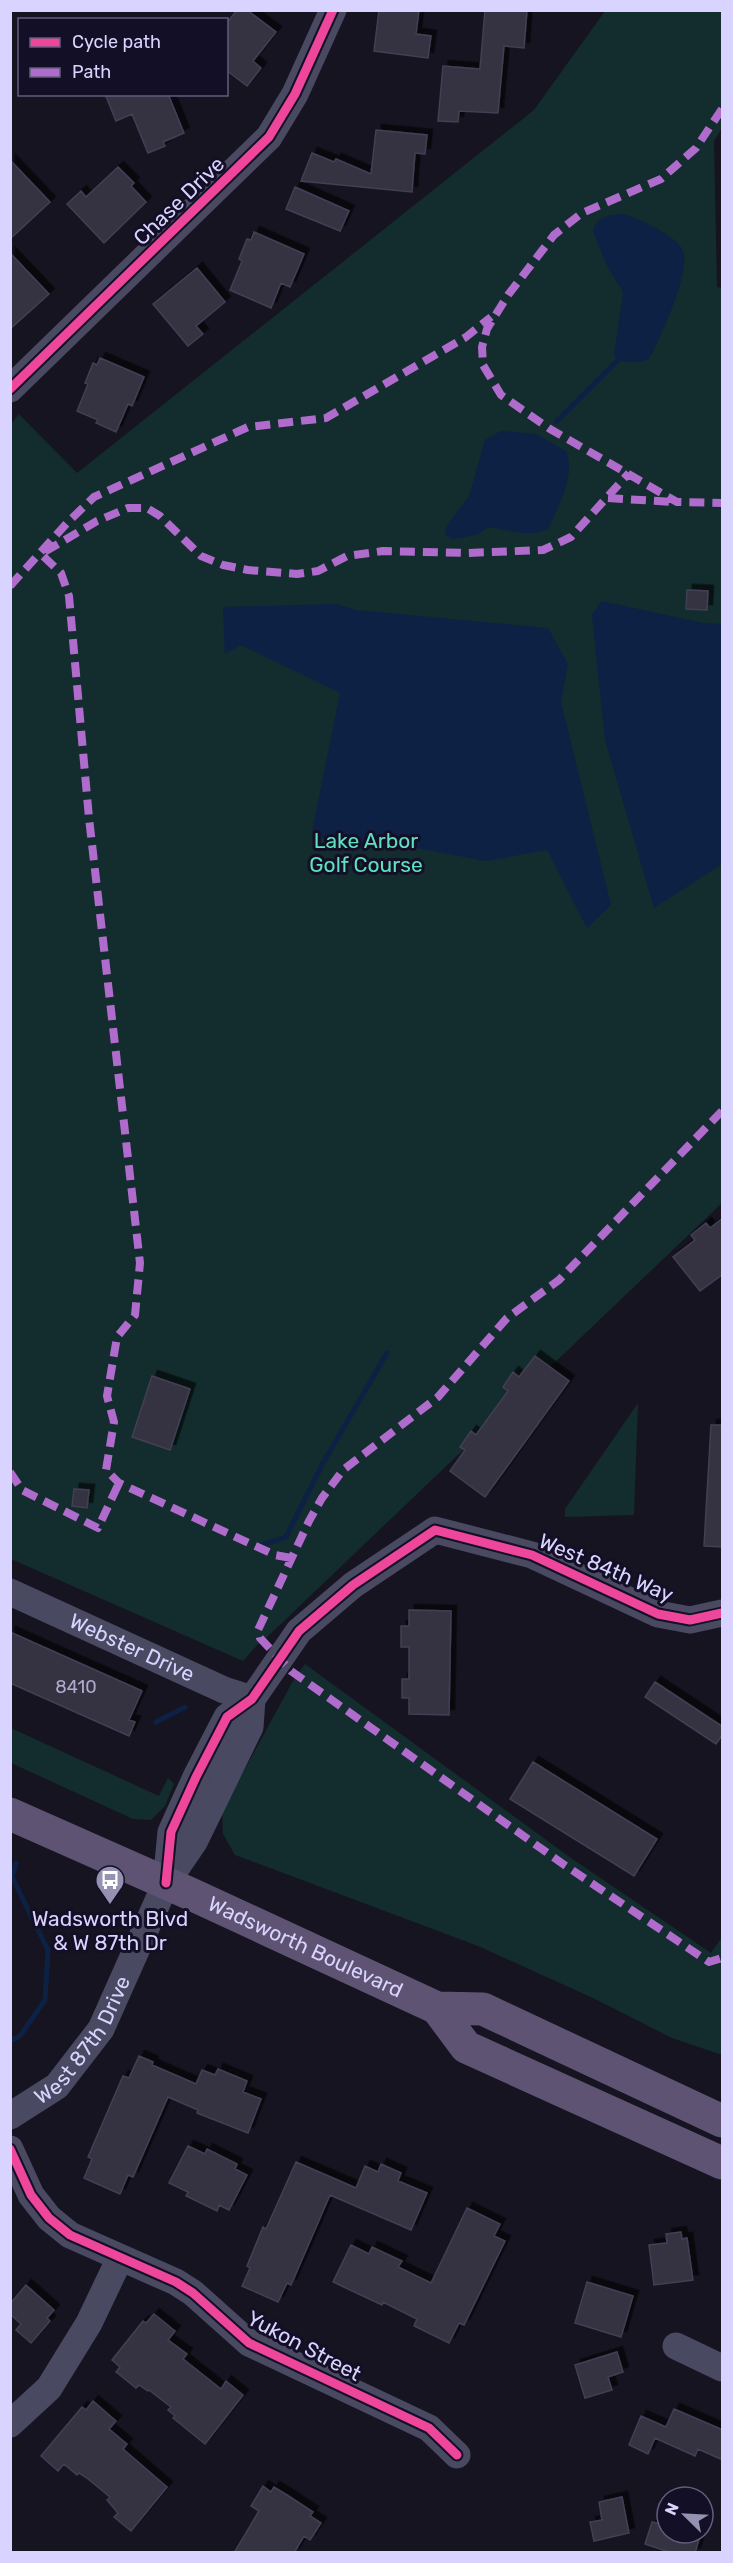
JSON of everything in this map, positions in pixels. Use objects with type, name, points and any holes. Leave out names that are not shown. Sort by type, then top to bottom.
[{"type":"main road","name":"Wadsworth Boulevard","points":[[10,1814],[437,2008],[483,2009],[723,2121]]},
{"type":"main road","name":"Wadsworth Boulevard","points":[[437,2008],[466,2047],[723,2163]]},
{"type":"street","name":"Chase Drive","points":[[10,389],[269,137],[295,94],[333,10]]},
{"type":"street","name":"West 84th Way","points":[[166,1883],[194,1842],[250,1727],[252,1699],[299,1631],[353,1585],[435,1530],[532,1555],[658,1614],[690,1620],[723,1613]]},
{"type":"street","name":"Webster Drive","points":[[10,1592],[224,1690],[252,1699]]},
{"type":"street","name":"West 87th Drive","points":[[10,2115],[57,2086],[101,2030],[166,1883]]},
{"type":"street","name":"Yukon Street","points":[[10,2149],[32,2195],[49,2218],[70,2235],[176,2282],[193,2293],[249,2343],[429,2428],[457,2455]]},
{"type":"street","points":[[10,2424],[49,2388],[89,2323],[120,2258]]},
{"type":"street","points":[[676,2346],[723,2368]]},
{"type":"green space","name":"Lake Arbor Golf Course","points":[[605,11],[722,11],[722,128],[714,141],[717,287],[722,288],[722,1203],[261,1641],[243,1661],[11,1559],[11,424],[19,414],[77,473],[534,110]]},
{"type":"green space","points":[[638,1403],[634,1515],[565,1517],[565,1509]]},
{"type":"green space","points":[[305,1664],[571,1858],[711,1953],[722,1937],[722,2055],[672,2038],[595,1999],[478,1946],[235,1855],[223,1834],[222,1811],[294,1679]]},
{"type":"green space","points":[[11,1728],[159,1796],[168,1778],[174,1784],[165,1806],[151,1820],[133,1819],[11,1763]]},
{"type":"water","points":[[623,214],[646,223],[672,238],[682,249],[684,259],[683,272],[674,304],[660,336],[649,359],[635,362],[622,361],[614,356],[623,292],[607,266],[593,231],[601,219]]},
{"type":"water","points":[[501,431],[536,434],[566,451],[569,461],[567,481],[548,529],[534,533],[519,533],[489,527],[476,535],[452,539],[446,535],[445,528],[469,496],[485,440]]},
{"type":"water","points":[[601,601],[704,623],[722,624],[722,864],[654,908],[605,740],[592,615]]},
{"type":"water","points":[[336,604],[356,610],[548,628],[568,664],[561,702],[611,905],[587,928],[547,850],[486,861],[395,844],[338,846],[312,832],[340,693],[241,645],[225,654],[223,607]]},
{"type":"building","points":[[237,10],[247,10],[276,32],[253,61],[261,68],[247,86],[228,72],[228,21]]},
{"type":"building","points":[[379,10],[419,10],[416,34],[431,36],[428,58],[374,51]]},
{"type":"building","points":[[485,10],[527,10],[524,48],[504,46],[498,113],[459,111],[458,122],[438,121],[443,66],[480,69]]},
{"type":"building","points":[[106,96],[169,96],[184,133],[163,142],[165,146],[148,153],[132,114],[116,121]]},
{"type":"building","points":[[376,130],[427,135],[425,154],[415,153],[412,192],[301,181],[312,153],[334,162],[336,159],[371,174]]},
{"type":"building","points":[[10,160],[50,202],[10,239]]},
{"type":"building","points":[[118,167],[134,183],[131,186],[146,202],[104,243],[67,204],[81,191],[86,197]]},
{"type":"building","points":[[295,187],[349,211],[340,231],[286,209]]},
{"type":"building","points":[[254,232],[304,254],[290,287],[281,283],[271,308],[230,290],[242,261],[239,259],[247,239],[251,240]]},
{"type":"building","points":[[10,253],[49,294],[10,329]]},
{"type":"building","points":[[197,268],[225,302],[196,326],[203,334],[188,346],[153,304]]},
{"type":"building","points":[[100,358],[144,377],[132,406],[128,404],[116,432],[96,423],[98,420],[77,411],[88,384],[85,383],[93,363],[97,365]]},
{"type":"building","points":[[687,590],[708,591],[707,610],[686,609]]},
{"type":"building","points":[[723,1218],[723,1274],[700,1291],[673,1257],[695,1240],[691,1235],[706,1223],[710,1228]]},
{"type":"building","points":[[535,1356],[569,1381],[485,1497],[450,1471],[465,1450],[460,1447],[471,1431],[476,1435],[508,1391],[503,1387],[513,1372],[519,1377]]},
{"type":"building","points":[[152,1376],[190,1389],[170,1450],[132,1437]]},
{"type":"building","points":[[711,1425],[723,1425],[723,1547],[704,1546]]},
{"type":"building","points":[[74,1489],[89,1490],[87,1508],[72,1506]]},
{"type":"building","points":[[409,1610],[451,1611],[449,1715],[409,1714],[409,1698],[402,1698],[402,1679],[409,1679],[409,1647],[401,1647],[401,1626],[409,1626]]},
{"type":"building","points":[[10,1632],[142,1691],[129,1720],[135,1722],[129,1736],[10,1683]]},
{"type":"building","points":[[655,1682],[723,1727],[723,1734],[716,1744],[645,1697]]},
{"type":"building","points":[[533,1762],[657,1839],[634,1876],[510,1799]]},
{"type":"building","points":[[139,2056],[153,2062],[152,2065],[196,2084],[202,2070],[215,2075],[218,2069],[247,2081],[243,2092],[261,2099],[248,2133],[197,2113],[198,2110],[168,2097],[133,2177],[128,2175],[120,2194],[84,2178],[92,2159],[88,2157],[123,2076],[129,2078]]},
{"type":"building","points":[[188,2146],[205,2154],[207,2149],[237,2164],[235,2169],[247,2175],[229,2210],[219,2205],[217,2211],[186,2196],[188,2192],[169,2183]]},
{"type":"building","points":[[296,2162],[356,2188],[365,2166],[378,2172],[381,2164],[401,2173],[398,2181],[427,2193],[411,2230],[330,2195],[291,2285],[287,2283],[278,2302],[242,2286],[250,2268],[247,2266],[263,2227],[266,2229]]},
{"type":"building","points":[[467,2208],[500,2224],[494,2236],[505,2241],[464,2325],[459,2323],[449,2343],[414,2326],[417,2319],[383,2302],[382,2305],[333,2282],[351,2245],[369,2254],[372,2247],[402,2261],[398,2267],[431,2283]]},
{"type":"building","points":[[681,2232],[682,2239],[687,2238],[693,2280],[654,2285],[649,2245],[667,2243],[666,2234]]},
{"type":"building","points":[[587,2282],[633,2296],[621,2337],[575,2323]]},
{"type":"building","points":[[26,2285],[54,2310],[47,2318],[50,2321],[31,2343],[16,2330],[21,2324],[10,2314],[10,2304]]},
{"type":"building","points":[[154,2314],[175,2331],[168,2340],[187,2354],[183,2359],[221,2389],[226,2381],[243,2395],[205,2444],[173,2418],[175,2416],[168,2410],[171,2407],[149,2390],[139,2385],[136,2388],[116,2372],[120,2367],[112,2360],[143,2321],[146,2323]]},
{"type":"building","points":[[617,2352],[623,2372],[608,2377],[612,2390],[585,2398],[575,2365]]},
{"type":"building","points":[[93,2401],[116,2421],[109,2429],[127,2444],[123,2449],[167,2487],[131,2531],[114,2517],[118,2513],[107,2500],[110,2497],[88,2479],[79,2473],[77,2475],[64,2464],[58,2471],[41,2456],[82,2407],[86,2410]]},
{"type":"building","points":[[674,2409],[723,2430],[723,2460],[698,2449],[695,2456],[655,2438],[648,2454],[629,2445],[641,2416],[666,2427]]},
{"type":"building","points":[[263,2486],[271,2492],[274,2487],[287,2495],[313,2512],[310,2516],[321,2523],[310,2540],[304,2536],[294,2553],[234,2553],[259,2511],[251,2506]]},
{"type":"building","points":[[622,2497],[629,2533],[594,2541],[590,2522],[602,2520],[599,2502]]},
{"type":"building","points":[[652,2522],[655,2523],[655,2545],[697,2545],[695,2553],[672,2553],[645,2544]]},
{"type":"waterway","points":[[556,422],[618,360]]},
{"type":"waterway","points":[[262,1545],[286,1537],[323,1463],[387,1353]]},
{"type":"waterway","points":[[156,1722],[185,1707]]},
{"type":"waterway","points":[[10,2041],[20,2036],[45,2000],[48,1950],[12,1877],[16,1863]]},
{"type":"marked path","points":[[722,109],[696,148],[661,179],[582,213],[554,235],[508,295],[487,329],[482,347],[483,365],[501,395],[550,429],[677,502],[722,503]]},
{"type":"marked path","points":[[10,586],[94,497],[248,427],[326,418],[466,337],[491,317]]},
{"type":"marked path","points":[[291,1558],[275,1555],[119,1483],[106,1470],[114,1422],[107,1396],[117,1337],[135,1315],[140,1263],[89,818],[69,596],[61,573],[41,554],[97,521],[128,508],[147,508],[160,516],[201,556],[223,565],[248,570],[297,574],[318,571],[347,556],[383,551],[468,553],[543,550],[571,537],[629,473]]},
{"type":"marked path","points":[[608,498],[674,502]]},
{"type":"marked path","points":[[722,1111],[559,1280],[507,1318],[438,1397],[343,1470],[322,1498],[309,1521],[258,1630],[260,1638],[291,1671],[563,1864],[709,1962],[722,1958]]},
{"type":"marked path","points":[[10,1472],[22,1490],[98,1528],[119,1483]]},
{"type":"cycle path","points":[[10,389],[269,137],[295,94],[333,10]]},
{"type":"cycle path","points":[[166,1883],[171,1832],[227,1717],[252,1699],[299,1631],[353,1585],[435,1530],[532,1555],[658,1614],[690,1620],[722,1613]]},
{"type":"cycle path","points":[[10,2149],[31,2195],[49,2218],[70,2235],[176,2282],[193,2293],[249,2343],[429,2428],[457,2455]]},
{"type":"place","name":"Wadsworth Blvd & W 87th Dr","points":[[110,1906]]}]
